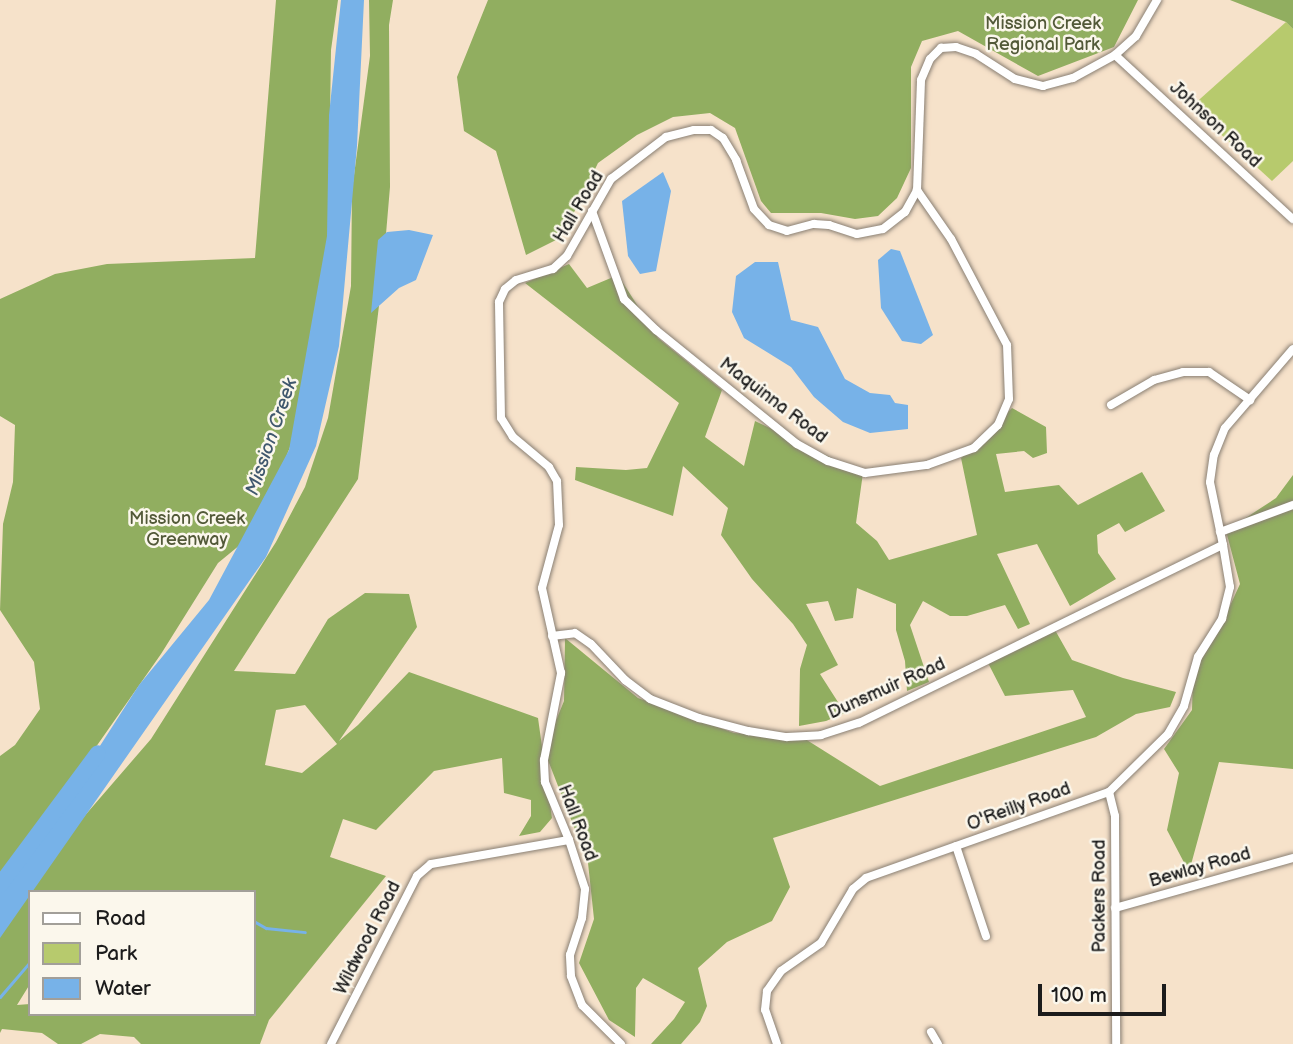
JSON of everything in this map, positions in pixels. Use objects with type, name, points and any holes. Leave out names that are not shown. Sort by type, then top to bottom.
[{"type":"street","points":[[917,190],[921,79],[930,59],[941,48],[956,47],[976,54],[1015,79],[1043,86],[1073,78],[1115,55],[1136,36],[1157,0]]},
{"type":"street","name":"Johnson Road","points":[[1115,55],[1293,219]]},
{"type":"street","name":"Hall Road","points":[[621,1044],[582,1005],[571,976],[570,955],[582,918],[584,888],[569,840],[545,782],[544,760],[561,673],[542,588],[559,525],[557,481],[549,467],[513,437],[502,418],[499,302],[505,289],[516,279],[553,270],[568,257],[611,179],[641,153],[666,137],[694,130],[711,130],[723,138],[736,160],[754,209],[769,225],[787,231],[814,224],[869,234],[883,229],[905,212],[917,190]]},
{"type":"street","name":"Maquinna Road","points":[[592,211],[624,299],[797,444],[828,461],[865,473],[927,466],[974,448],[998,425],[1009,399],[1007,345],[951,239],[917,190]]},
{"type":"street","points":[[1223,545],[1210,482],[1214,455],[1226,428],[1293,349]]},
{"type":"street","points":[[1111,405],[1154,380],[1182,372],[1209,372],[1250,400]]},
{"type":"street","points":[[1220,532],[1293,505]]},
{"type":"street","name":"Dunsmuir Road","points":[[552,636],[575,633],[591,644],[625,680],[650,699],[699,718],[748,731],[786,737],[821,735],[859,723],[1223,545]]},
{"type":"street","name":"O'Reilly Road","points":[[777,1044],[765,1010],[767,991],[781,971],[821,943],[853,888],[866,878],[1109,792],[1168,734],[1184,706],[1198,657],[1222,619],[1230,587],[1223,545]]},
{"type":"street","name":"Packers Road","points":[[1109,792],[1115,816],[1116,1044]]},
{"type":"street","name":"Wildwood Road","points":[[331,1044],[418,876],[431,864],[451,858],[569,840]]},
{"type":"street","points":[[956,846],[986,936]]},
{"type":"street","name":"Bewlay Road","points":[[1115,908],[1293,858]]},
{"type":"street","points":[[931,1032],[938,1044]]},
{"type":"green space","name":"Mission Creek Greenway","points":[[276,0],[338,0],[331,50],[327,317],[312,391],[257,531],[218,563],[161,654],[0,884],[0,756],[15,745],[40,709],[34,662],[0,610],[3,524],[13,482],[15,425],[0,416],[0,299],[55,274],[107,264],[255,258]]},
{"type":"green space","points":[[369,0],[393,0],[389,25],[390,187],[382,281],[358,479],[234,671],[295,674],[328,619],[365,593],[409,594],[417,627],[339,741],[409,672],[538,718],[552,818],[540,832],[519,836],[531,816],[531,800],[504,793],[502,758],[434,771],[376,830],[343,819],[330,857],[386,876],[269,1020],[260,1044],[141,1044],[134,1037],[100,1034],[81,1044],[58,1044],[42,1033],[2,1029],[0,1033],[0,933],[28,891],[28,987],[17,1005],[28,1004],[28,1016],[256,1016],[256,890],[29,890],[56,849],[151,739],[276,542],[305,487],[328,418],[351,286],[352,190],[370,56]],"holes":[[[305,705],[337,744],[302,773],[265,765],[276,710]]]},
{"type":"green space","name":"Mission Creek Regional Park","points":[[488,0],[1138,0],[1114,47],[1038,76],[958,31],[922,41],[911,67],[911,168],[897,198],[878,216],[855,219],[821,213],[771,213],[761,201],[735,128],[710,113],[673,117],[637,135],[598,163],[562,237],[526,255],[496,151],[464,131],[457,77]]},
{"type":"green space","points":[[1230,0],[1293,0],[1293,29],[1286,22]]},
{"type":"green space","points":[[1286,22],[1293,29],[1293,161],[1272,181],[1191,107]]},
{"type":"green space","points":[[569,264],[587,288],[618,275],[658,338],[722,390],[705,437],[744,466],[755,421],[863,473],[856,523],[877,541],[889,560],[977,535],[961,458],[1012,408],[1046,427],[1047,453],[1033,458],[1024,451],[996,454],[1005,492],[1059,485],[1078,505],[1142,472],[1165,511],[1125,532],[1119,523],[1097,535],[1098,553],[1116,579],[1070,606],[1037,544],[997,554],[1030,624],[1018,629],[1005,605],[967,616],[950,616],[923,601],[910,625],[929,682],[907,691],[905,661],[896,630],[896,604],[857,588],[853,618],[835,621],[828,601],[806,604],[838,665],[820,674],[845,713],[826,721],[799,726],[800,669],[807,645],[793,624],[752,579],[721,535],[728,508],[683,466],[673,516],[575,480],[576,467],[626,470],[647,468],[679,403],[525,283]]},
{"type":"green space","points":[[1293,475],[1293,769],[1219,762],[1189,872],[1167,830],[1179,773],[1164,749],[1192,710],[1193,673],[1216,636],[1240,584],[1226,531],[1276,498]]},
{"type":"green space","points":[[1055,630],[1072,660],[1123,678],[1176,692],[1170,707],[1136,714],[1096,737],[773,838],[790,887],[772,921],[727,942],[698,968],[707,1006],[700,1022],[681,1044],[651,1044],[674,1019],[685,1002],[643,978],[636,988],[635,1037],[609,1020],[579,963],[594,919],[588,863],[544,750],[564,701],[565,638],[638,698],[734,733],[802,737],[880,786],[1086,717],[1073,690],[1005,696],[988,663]]},
{"type":"water","name":"Mission Creek","points":[[341,0],[364,0],[357,146],[339,346],[316,446],[266,557],[34,890],[28,890],[28,898],[0,938],[0,889],[55,816],[139,685],[209,600],[289,450],[327,236],[329,115]]},
{"type":"water","points":[[663,172],[671,191],[656,271],[640,274],[628,256],[622,201]]},
{"type":"water","points":[[409,230],[433,235],[416,280],[399,288],[371,313],[378,240],[387,232]]},
{"type":"water","points":[[891,249],[900,251],[933,335],[921,344],[902,341],[881,308],[878,260]]},
{"type":"water","points":[[755,262],[778,262],[791,320],[818,327],[845,379],[870,393],[890,395],[895,403],[908,405],[908,429],[870,433],[843,422],[814,397],[791,367],[744,338],[732,312],[736,276]]},
{"type":"waterway","name":"Mission Creek","points":[[0,885],[98,753]]},
{"type":"waterway","points":[[256,922],[266,928],[305,932]]},
{"type":"waterway","points":[[0,997],[28,964]]}]
